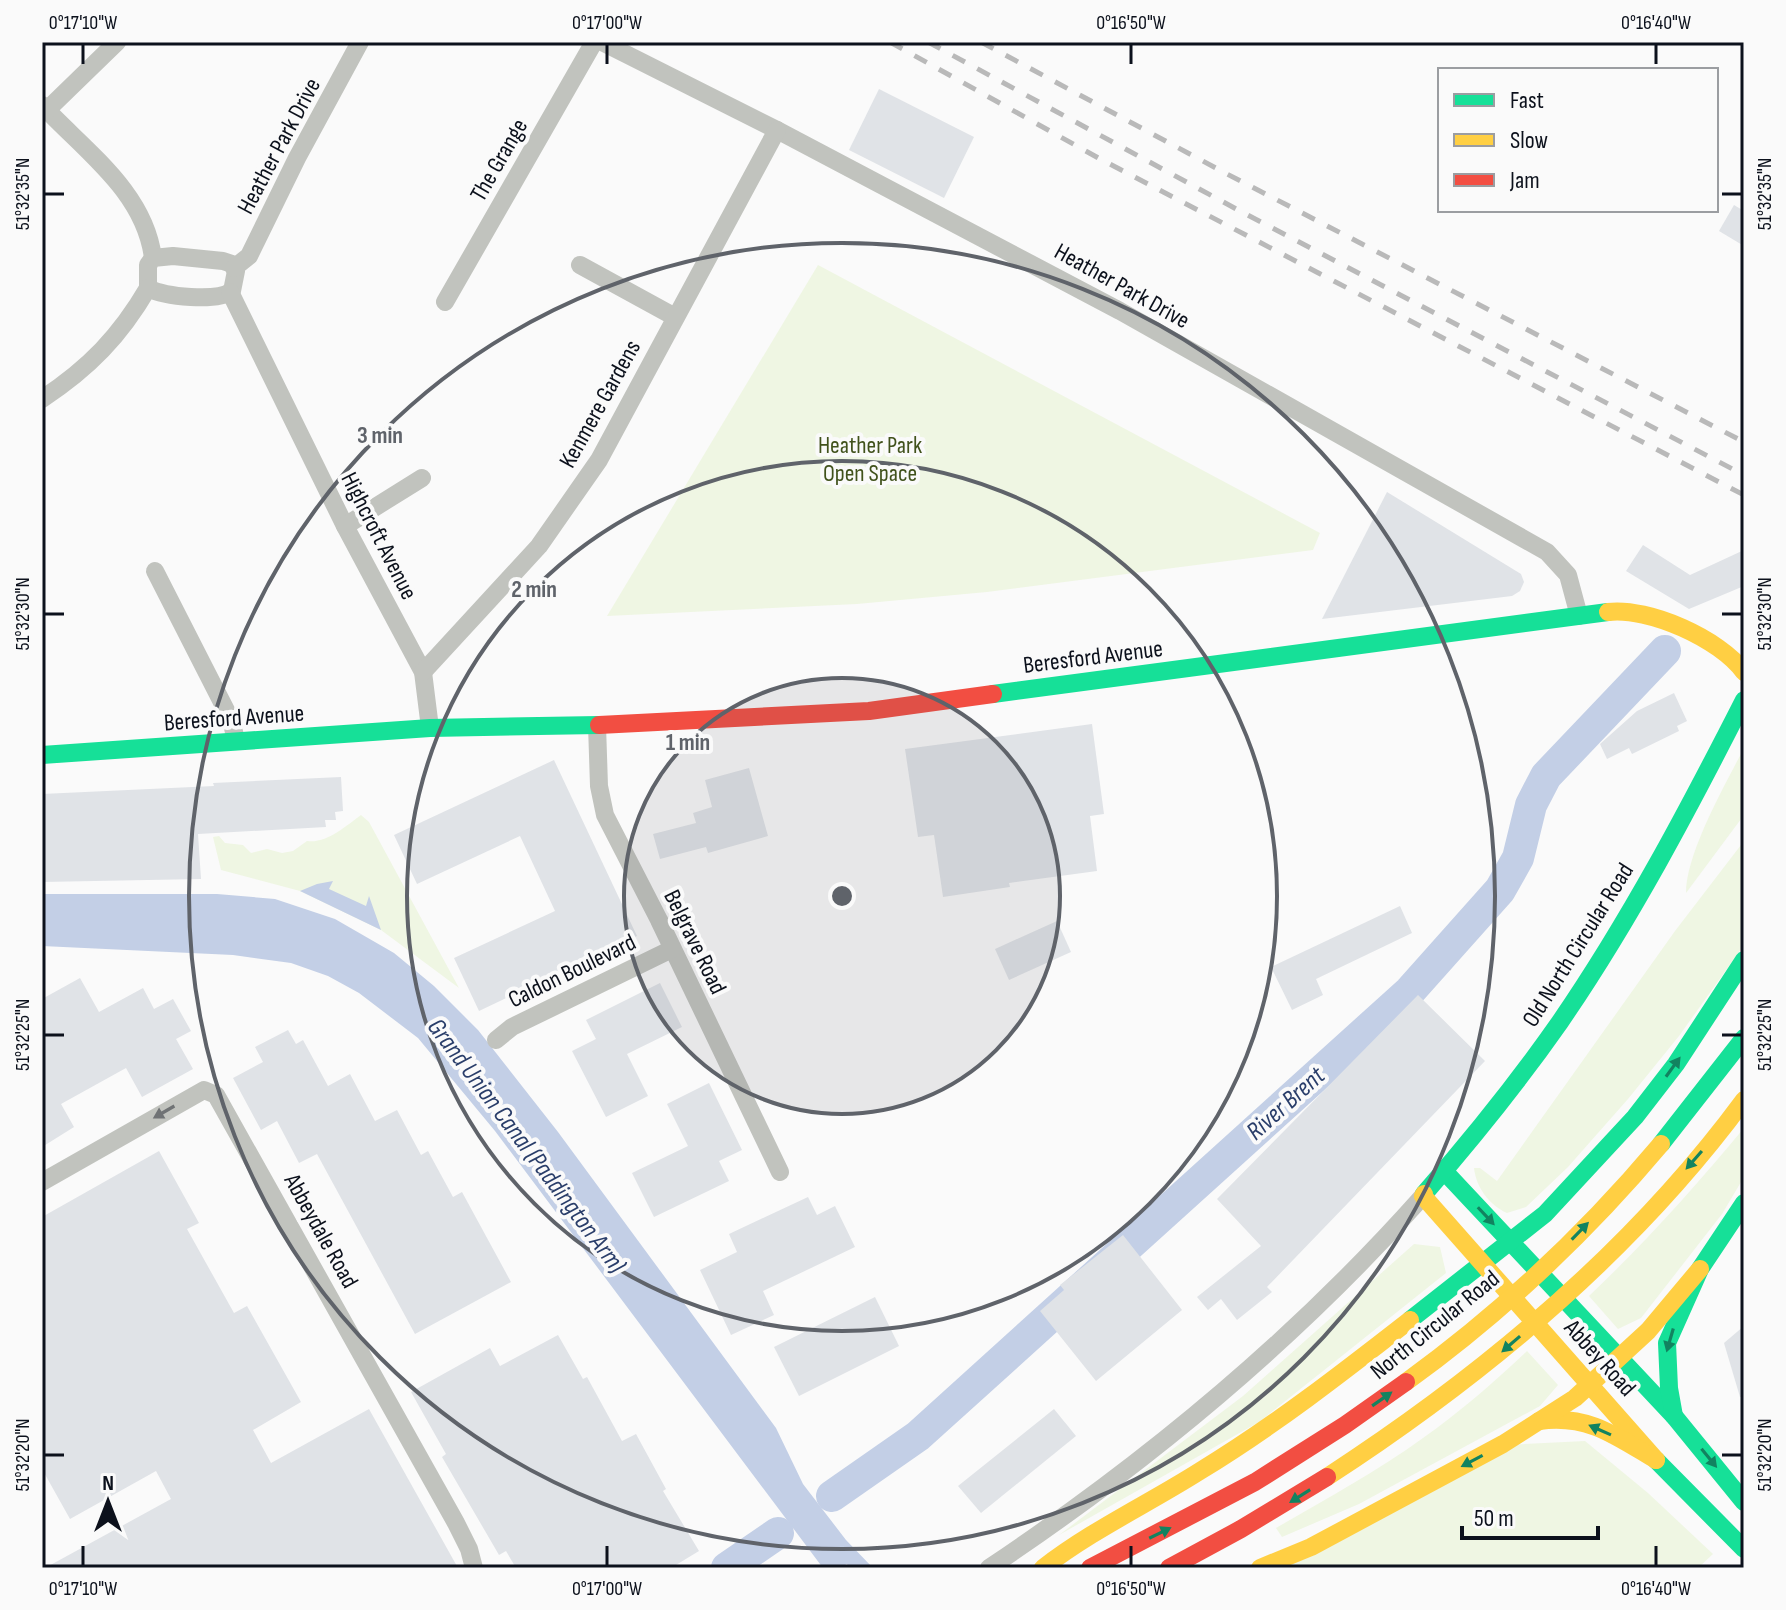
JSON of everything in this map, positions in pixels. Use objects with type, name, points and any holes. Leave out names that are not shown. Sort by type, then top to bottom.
[{"type":"main road","name":"Beresford Avenue","points":[[42,755],[430,728],[597,725],[869,711],[1617,611],[1646,615],[1718,647],[1744,670]]},
{"type":"main road","name":"Old North Circular Road","points":[[1423,1196],[1445,1172],[1587,983],[1636,904],[1744,700]]},
{"type":"main road","points":[[1043,1568],[1065,1551],[1201,1471],[1300,1406],[1545,1214],[1635,1117],[1676,1064],[1744,960]]},
{"type":"main road","name":"North Circular Road","points":[[1090,1568],[1194,1516],[1280,1467],[1428,1366],[1494,1312],[1582,1229],[1673,1129],[1744,1038]]},
{"type":"main road","points":[[1169,1568],[1259,1521],[1347,1466],[1482,1369],[1609,1255],[1744,1100]]},
{"type":"main road","name":"Abbey Road","points":[[1445,1172],[1674,1416],[1744,1502]]},
{"type":"main road","name":"Abbey Road","points":[[1423,1196],[1656,1460],[1744,1549]]},
{"type":"main road","points":[[1260,1568],[1311,1547],[1503,1444],[1592,1385],[1648,1331],[1700,1269],[1744,1203]]},
{"type":"main road","points":[[1674,1416],[1667,1343],[1700,1269]]},
{"type":"main road","points":[[1539,1421],[1565,1418],[1591,1426],[1623,1440],[1656,1460]]},
{"type":"street","points":[[117,42],[44,108],[129,195],[138,211],[153,258]]},
{"type":"street","name":"Heather Park Drive","points":[[234,268],[249,256],[297,158],[360,42]]},
{"type":"street","name":"The Grange","points":[[445,302],[594,42]]},
{"type":"street","name":"Heather Park Drive","points":[[602,42],[777,130],[1120,311],[1547,552],[1568,575],[1579,616]]},
{"type":"street","name":"Kenmere Gardens","points":[[423,672],[539,546],[599,460],[777,130]]},
{"type":"street","points":[[42,399],[71,380],[126,325],[148,288],[148,265],[153,258],[209,259],[232,264],[234,268],[236,281],[230,292],[216,297],[163,293],[148,288]]},
{"type":"street","points":[[580,265],[675,317]]},
{"type":"street","name":"Highcroft Avenue","points":[[230,292],[345,526],[423,672]]},
{"type":"street","points":[[345,526],[422,478]]},
{"type":"street","points":[[155,571],[231,720],[236,740]]},
{"type":"street","points":[[423,672],[430,728]]},
{"type":"street","name":"Belgrave Road","points":[[597,725],[599,786],[605,815],[780,1172]]},
{"type":"street","name":"Caldon Boulevard","points":[[496,1040],[512,1027],[672,949]]},
{"type":"street","name":"Abbeydale Road","points":[[42,1182],[204,1090],[216,1095],[456,1523],[469,1549],[474,1568]]},
{"type":"street","points":[[989,1568],[1148,1455],[1243,1375],[1294,1330],[1423,1196]]},
{"type":"green space","name":"Heather Park Open Space","points":[[818,265],[1320,533],[1313,550],[987,592],[857,604],[607,616]]},
{"type":"green space","points":[[1744,748],[1744,815],[1686,893],[1699,839]]},
{"type":"green space","points":[[361,815],[369,822],[459,988],[381,930],[300,891],[221,870],[213,837],[219,836],[225,843],[243,845],[251,853],[267,849],[282,853],[293,851],[307,841],[328,837]]},
{"type":"green space","points":[[1744,841],[1744,945],[1679,1036],[1568,1167],[1526,1207],[1507,1213],[1500,1210],[1481,1188],[1474,1168],[1480,1168],[1497,1181],[1675,931]]},
{"type":"green space","points":[[1744,1128],[1744,1177],[1722,1214],[1641,1318],[1618,1329],[1589,1296],[1669,1214]]},
{"type":"green space","points":[[1414,1244],[1440,1247],[1446,1273],[1259,1422],[1059,1535],[1243,1396]]},
{"type":"green space","points":[[1527,1351],[1558,1385],[1540,1406],[1359,1504],[1282,1537],[1276,1528],[1369,1474],[1423,1438]]},
{"type":"green space","points":[[1585,1441],[1648,1493],[1713,1554],[1698,1568],[1260,1568],[1504,1445]]},
{"type":"water","points":[[333,881],[329,889],[366,906],[369,896],[381,930],[300,891]]},
{"type":"water","name":"Grand Union Canal (Paddington Arm)","points":[[42,894],[217,894],[275,899],[335,919],[394,953],[434,986],[478,1030],[558,1132],[776,1428],[803,1484],[846,1540],[873,1568],[854,1568],[846,1564],[844,1568],[823,1568],[495,1131],[418,1038],[359,993],[328,976],[291,963],[233,955],[42,946]]},
{"type":"building","points":[[879,89],[974,137],[944,198],[849,150]]},
{"type":"building","points":[[1734,205],[1744,211],[1744,246],[1719,231]]},
{"type":"building","points":[[1387,492],[1521,574],[1524,582],[1520,591],[1512,596],[1322,619]]},
{"type":"building","points":[[1643,545],[1690,575],[1744,550],[1744,586],[1689,609],[1626,571]]},
{"type":"building","points":[[1674,693],[1687,721],[1677,726],[1679,731],[1632,754],[1629,748],[1607,759],[1600,744],[1637,711]]},
{"type":"building","points":[[1092,724],[1104,814],[1090,816],[1097,871],[1009,883],[1010,887],[943,897],[934,835],[918,837],[905,749]]},
{"type":"building","points":[[554,760],[637,936],[479,1011],[454,958],[555,911],[520,836],[417,884],[394,835]]},
{"type":"building","points":[[749,768],[768,836],[708,853],[706,847],[660,859],[653,834],[696,823],[693,813],[712,807],[705,780]]},
{"type":"building","points":[[341,777],[343,811],[335,812],[336,820],[325,820],[326,827],[198,834],[201,879],[42,882],[42,794]]},
{"type":"building","points":[[1400,906],[1412,933],[1316,979],[1323,995],[1292,1010],[1271,967]]},
{"type":"building","points":[[1057,921],[1071,952],[1009,980],[995,949]]},
{"type":"building","points":[[80,978],[99,1012],[143,988],[154,1009],[173,999],[191,1031],[176,1039],[193,1069],[142,1097],[126,1068],[61,1104],[74,1127],[42,1147],[42,999]]},
{"type":"building","points":[[660,983],[682,1027],[627,1054],[648,1096],[606,1117],[572,1051],[596,1039],[586,1020]]},
{"type":"building","points":[[1418,995],[1485,1061],[1267,1287],[1272,1292],[1237,1320],[1221,1299],[1208,1310],[1197,1297],[1261,1246],[1217,1199]]},
{"type":"building","points":[[288,1030],[296,1044],[303,1040],[328,1086],[350,1074],[375,1121],[397,1110],[421,1155],[428,1151],[453,1197],[462,1192],[511,1282],[415,1334],[317,1154],[299,1163],[277,1121],[261,1130],[233,1078],[263,1062],[255,1047]]},
{"type":"building","points":[[709,1083],[742,1150],[719,1161],[729,1181],[654,1217],[632,1173],[688,1146],[667,1104]]},
{"type":"building","points":[[159,1151],[199,1223],[187,1229],[234,1313],[247,1306],[301,1402],[253,1430],[271,1463],[369,1409],[458,1568],[45,1568],[171,1499],[156,1471],[70,1519],[42,1469],[42,1217]]},
{"type":"building","points":[[808,1197],[817,1215],[835,1206],[855,1247],[763,1291],[774,1315],[731,1335],[700,1270],[737,1252],[729,1234]]},
{"type":"building","points":[[1123,1235],[1182,1310],[1096,1381],[1040,1311],[1064,1290],[1060,1285]]},
{"type":"building","points":[[875,1297],[899,1346],[799,1396],[774,1347]]},
{"type":"building","points":[[1744,1326],[1744,1397],[1740,1397],[1724,1343]]},
{"type":"building","points":[[558,1335],[583,1379],[587,1377],[622,1441],[636,1434],[666,1489],[663,1491],[699,1551],[671,1568],[516,1568],[506,1551],[499,1555],[442,1457],[446,1454],[411,1392],[490,1348],[500,1366]]},
{"type":"building","points":[[1054,1409],[1076,1436],[981,1513],[958,1486]]},
{"type":"waterway","name":"River Brent","points":[[832,1496],[918,1436],[1410,991],[1500,890],[1518,858],[1531,805],[1546,776],[1665,651]]},
{"type":"waterway","name":"River Brent","points":[[727,1568],[778,1533]]},
{"type":"railway","points":[[890,42],[1102,160],[1744,495]]},
{"type":"railway","points":[[928,42],[1240,211],[1744,475]]},
{"type":"railway","points":[[981,42],[1227,174],[1744,442]]},
{"type":"traffic: fast","points":[[993,694],[1608,612]]},
{"type":"traffic: fast","points":[[1424,1194],[1511,1088],[1586,983],[1657,864],[1744,700]]},
{"type":"traffic: fast","points":[[42,755],[430,728],[599,725]]},
{"type":"traffic: fast","points":[[1410,1320],[1545,1214],[1635,1117],[1676,1064],[1744,960]]},
{"type":"traffic: fast","points":[[1661,1144],[1744,1038]]},
{"type":"traffic: fast","points":[[1445,1172],[1674,1416],[1744,1502]]},
{"type":"traffic: fast","points":[[1674,1416],[1667,1343],[1700,1269],[1744,1203]]},
{"type":"traffic: fast","points":[[1656,1460],[1744,1549]]},
{"type":"traffic: slow","points":[[1608,612],[1643,615],[1682,628],[1718,648],[1744,672]]},
{"type":"traffic: slow","points":[[1327,1477],[1443,1396],[1552,1307],[1654,1209],[1744,1100]]},
{"type":"traffic: slow","points":[[1406,1382],[1475,1328],[1541,1270],[1603,1209],[1661,1144]]},
{"type":"traffic: slow","points":[[1424,1194],[1656,1460]]},
{"type":"traffic: slow","points":[[1260,1568],[1311,1547],[1503,1444],[1575,1398],[1648,1331],[1700,1269]]},
{"type":"traffic: slow","points":[[1043,1568],[1081,1541],[1254,1436],[1410,1320]]},
{"type":"traffic: slow","points":[[1539,1421],[1587,1424],[1614,1435],[1656,1460]]},
{"type":"traffic: jam","points":[[599,725],[869,711],[993,694]]},
{"type":"traffic: jam","points":[[1090,1568],[1255,1482],[1406,1382]]},
{"type":"traffic: jam","points":[[1169,1568],[1327,1477]]}]
